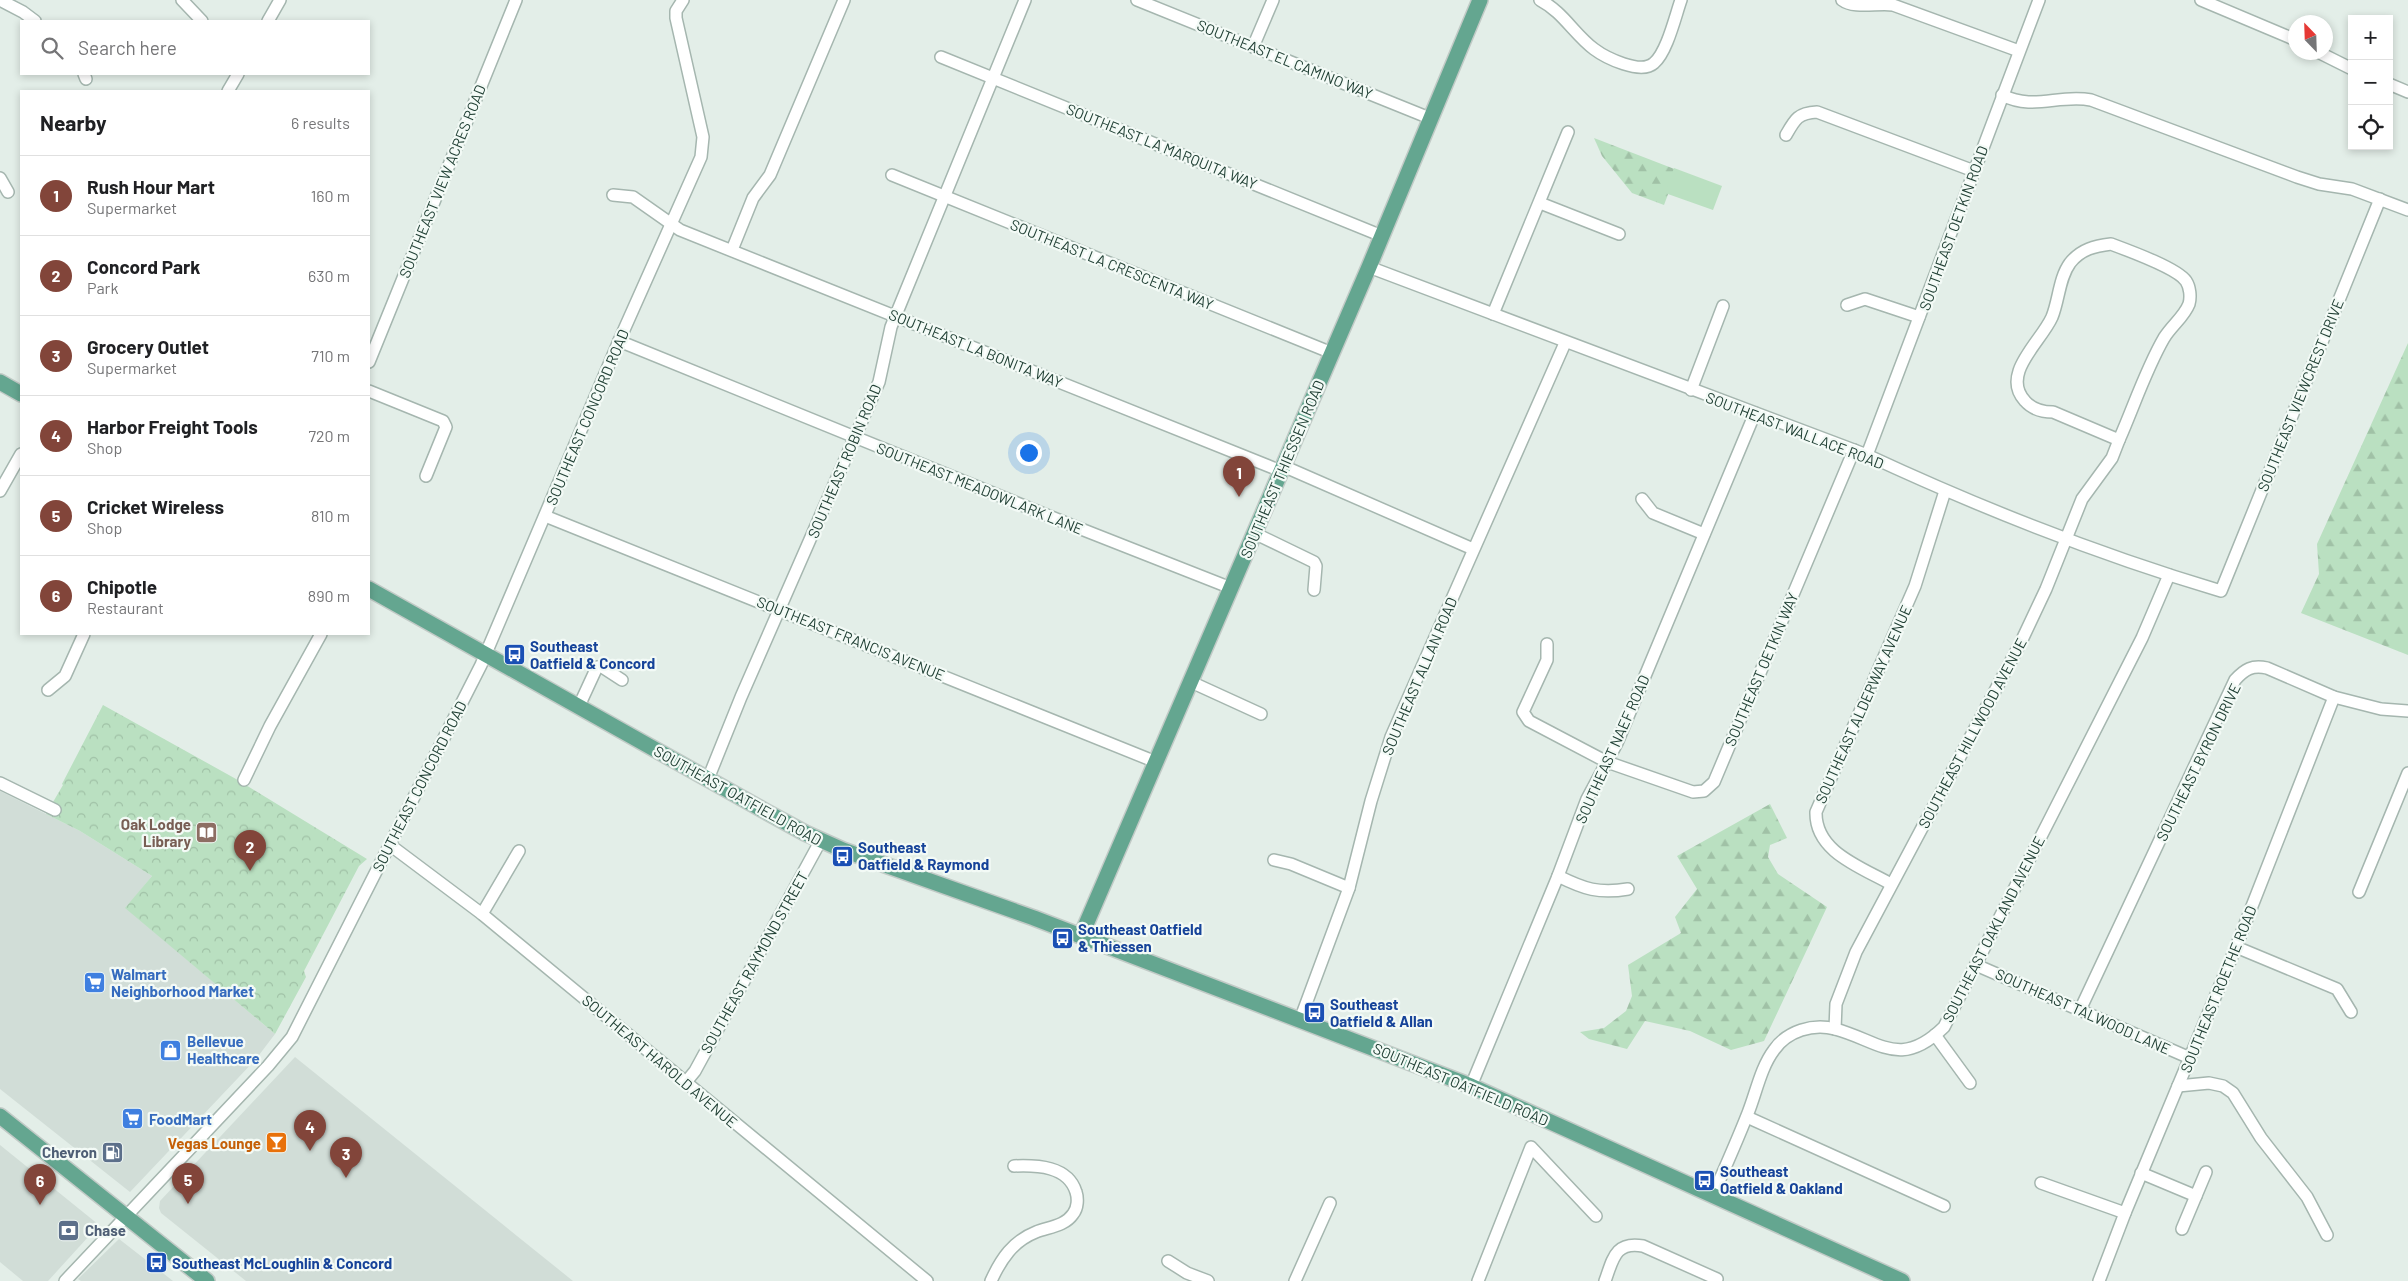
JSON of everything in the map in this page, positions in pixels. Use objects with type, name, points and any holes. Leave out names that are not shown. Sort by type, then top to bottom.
[{"type":"main road","name":"SOUTHEAST THIESSEN ROAD","points":[[1081,936],[1369,268],[1480,0]]},
{"type":"main road","points":[[0,382],[20,393]]},
{"type":"main road","name":"SOUTHEAST OATFIELD ROAD","points":[[370,589],[708,779],[821,840],[1081,936],[1471,1086],[1714,1194],[1902,1281]]},
{"type":"main road","points":[[0,1116],[207,1281]]},
{"type":"street","points":[[0,0],[34,20]]},
{"type":"street","points":[[182,0],[201,20]]},
{"type":"street","points":[[269,20],[280,0]]},
{"type":"street","name":"SOUTHEAST VIEW ACRES ROAD","points":[[370,360],[516,0]]},
{"type":"street","name":"SOUTHEAST CONCORD ROAD","points":[[65,1281],[127,1217],[286,1044],[390,845],[485,654],[619,341],[671,225],[702,149],[703,137],[676,18],[676,11],[683,0]]},
{"type":"street","points":[[732,250],[753,198],[770,175],[844,0]]},
{"type":"street","name":"SOUTHEAST ROBIN ROAD","points":[[708,779],[741,697],[879,382],[886,348],[896,316],[1025,0]]},
{"type":"street","name":"SOUTHEAST EL CAMINO WAY","points":[[1137,0],[1432,119]]},
{"type":"street","points":[[1254,47],[1273,0]]},
{"type":"street","points":[[1540,0],[1559,12],[1594,49],[1637,68],[1654,64],[1661,54],[1681,0]]},
{"type":"street","points":[[1842,0],[1857,6],[1879,3],[1893,5],[2019,52]]},
{"type":"street","name":"SOUTHEAST OETKIN ROAD","points":[[1867,455],[2039,0]]},
{"type":"street","points":[[2201,0],[2288,37]]},
{"type":"street","name":"SOUTHEAST LA MARQUITA WAY","points":[[941,57],[1382,236]]},
{"type":"street","points":[[2333,60],[2348,67]]},
{"type":"street","points":[[229,90],[237,75]]},
{"type":"street","points":[[2393,86],[2408,92]]},
{"type":"street","points":[[2002,95],[2017,101],[2032,103],[2070,98],[2091,100],[2319,184],[2347,188],[2408,210]]},
{"type":"street","points":[[1786,135],[1795,120],[1804,113],[1817,112],[1974,171]]},
{"type":"street","points":[[1493,314],[1568,132]]},
{"type":"street","name":"SOUTHEAST LA CRESCENTA WAY","points":[[892,175],[1332,353]]},
{"type":"street","points":[[0,178],[8,192]]},
{"type":"street","name":"SOUTHEAST LA BONITA WAY","points":[[612,195],[633,197],[671,225],[1282,468],[1473,549]]},
{"type":"street","name":"SOUTHEAST VIEWCREST DRIVE","points":[[2221,591],[2380,199]]},
{"type":"street","points":[[1540,203],[1619,234]]},
{"type":"street","name":"SOUTHEAST HILLWOOD AVENUE","points":[[1835,1029],[1835,1010],[1845,977],[1891,884],[2021,642],[2046,589],[2087,489],[2112,458],[2160,347],[2170,330],[2184,314],[2190,302],[2190,293],[2186,282],[2177,273],[2111,244],[2086,249],[2070,263],[2063,276],[2051,318],[2024,361],[2018,374],[2017,384],[2019,392],[2027,404],[2042,412],[2053,412],[2119,440]]},
{"type":"street","name":"SOUTHEAST WALLACE ROAD","points":[[1369,268],[1867,455],[1945,491],[2169,575],[2221,591]]},
{"type":"street","points":[[1847,305],[1865,299],[1920,317]]},
{"type":"street","points":[[1691,390],[1723,306]]},
{"type":"street","name":"SOUTHEAST MEADOWLARK LANE","points":[[619,341],[855,438],[1231,588]]},
{"type":"street","name":"SOUTHEAST ALLAN ROAD","points":[[1300,1020],[1349,888],[1385,752],[1473,549],[1526,436],[1565,343]]},
{"type":"street","points":[[370,391],[443,421],[446,428],[426,476]]},
{"type":"street","name":"SOUTHEAST NAEF ROAD","points":[[1471,1086],[1558,876],[1587,799],[1617,743],[1755,413]]},
{"type":"street","name":"SOUTHEAST OETKIN WAY","points":[[1548,644],[1547,660],[1523,712],[1529,721],[1607,762],[1692,792],[1704,791],[1714,782],[1854,450]]},
{"type":"street","points":[[0,491],[20,456]]},
{"type":"street","name":"SOUTHEAST ALDERWAY AVENUE","points":[[1891,884],[1833,851],[1822,839],[1818,830],[1816,812],[1915,586],[1945,491]]},
{"type":"street","points":[[1642,499],[1653,513],[1704,534]]},
{"type":"street","name":"SOUTHEAST FRANCIS AVENUE","points":[[545,516],[781,609],[1156,762]]},
{"type":"street","points":[[1254,533],[1314,562],[1316,566],[1314,590]]},
{"type":"street","name":"SOUTHEAST OAKLAND AVENUE","points":[[1714,1194],[1769,1058],[1780,1042],[1792,1033],[1807,1028],[1835,1029],[1876,1046],[1892,1049],[1915,1046],[1935,1036],[1950,1018],[2142,638],[2169,575]]},
{"type":"street","points":[[48,690],[65,676],[84,635]]},
{"type":"street","points":[[244,780],[270,726],[320,635]]},
{"type":"street","points":[[579,706],[598,667],[602,666],[622,680]]},
{"type":"street","name":"SOUTHEAST BYRON DRIVE","points":[[2080,1010],[2235,680],[2244,670],[2256,666],[2267,668],[2334,697],[2381,709],[2408,711]]},
{"type":"street","points":[[1190,682],[1261,714]]},
{"type":"street","name":"SOUTHEAST ROETHE ROAD","points":[[2099,1281],[2125,1213],[2236,947],[2334,697]]},
{"type":"street","points":[[2359,892],[2408,773]]},
{"type":"street","points":[[0,783],[55,810]]},
{"type":"street","name":"SOUTHEAST RAYMOND STREET","points":[[686,1082],[695,1071],[821,840]]},
{"type":"street","name":"SOUTHEAST HAROLD AVENUE","points":[[390,845],[482,914],[927,1281]]},
{"type":"street","points":[[482,914],[519,851]]},
{"type":"street","points":[[1274,860],[1290,864],[1349,888]]},
{"type":"street","points":[[1558,876],[1574,884],[1598,891],[1608,892],[1628,889]]},
{"type":"street","points":[[2236,947],[2337,988],[2351,1012]]},
{"type":"street","name":"SOUTHEAST TALWOOD LANE","points":[[1976,965],[2190,1058]]},
{"type":"street","points":[[1935,1036],[1970,1083]]},
{"type":"street","points":[[2178,1086],[2209,1083],[2223,1086],[2233,1093],[2261,1138],[2307,1197],[2327,1235]]},
{"type":"street","points":[[1747,1116],[1944,1206]]},
{"type":"street","points":[[1478,1281],[1531,1146],[1596,1216]]},
{"type":"street","points":[[991,1281],[999,1264],[1017,1243],[1028,1236],[1061,1224],[1074,1214],[1078,1200],[1072,1182],[1067,1176],[1038,1165],[1014,1166]]},
{"type":"street","points":[[2182,1229],[2206,1172]]},
{"type":"street","points":[[2142,1173],[2196,1196]]},
{"type":"street","points":[[2041,1183],[2125,1213]]},
{"type":"street","points":[[1295,1281],[1330,1203]]},
{"type":"street","points":[[1604,1281],[1616,1252],[1623,1247],[1633,1244],[1643,1246],[1717,1279]]},
{"type":"street","points":[[1168,1261],[1187,1273],[1208,1281]]},
{"type":"shaded area","points":[[0,791],[80,831],[152,876],[126,908],[275,1034],[256,1059],[130,1192],[0,1089]]},
{"type":"shaded area","points":[[295,1057],[573,1281],[246,1281],[161,1213],[159,1208],[160,1201]]},
{"type":"shaded area","points":[[0,1145],[99,1225],[48,1281],[23,1281],[0,1262]]},
{"type":"shaded area","points":[[119,1239],[173,1281],[81,1281],[78,1279]]},
{"type":"green space","points":[[1594,138],[1677,170],[1664,205],[1632,193],[1602,156]]},
{"type":"green space","points":[[1674,168],[1722,186],[1713,210],[1665,193]]},
{"type":"green space","points":[[2408,343],[2408,655],[2301,613],[2319,574],[2317,544]]},
{"type":"green space","points":[[103,705],[236,779],[367,859],[359,866],[304,971],[306,977],[275,1034],[125,908],[152,876],[80,831],[46,814],[63,785]]},
{"type":"green space","points":[[1770,804],[1787,838],[1770,845],[1768,857],[1778,874],[1827,907],[1764,1041],[1731,1050],[1690,1031],[1645,1021],[1627,1049],[1589,1039],[1580,1032],[1604,1028],[1626,1011],[1632,996],[1628,965],[1681,933],[1675,917],[1697,889],[1677,856]]},
{"type":"place","name":"Rush Hour Mart","points":[[1239,497]]},
{"type":"place","name":"Southeast Oatfield & Concord","points":[[514,655]]},
{"type":"place","name":"Oak Lodge Library","points":[[207,833]]},
{"type":"place","name":"Southeast Oatfield & Raymond","points":[[842,856]]},
{"type":"place","name":"Concord Park","points":[[250,871]]},
{"type":"place","name":"Southeast Oatfield & Thiessen","points":[[1062,938]]},
{"type":"place","name":"Walmart Neighborhood Market","points":[[95,983]]},
{"type":"place","name":"Southeast Oatfield & Allan","points":[[1314,1013]]},
{"type":"place","name":"Bellevue Healthcare","points":[[171,1050]]},
{"type":"place","name":"FoodMart","points":[[133,1119]]},
{"type":"place","name":"Vegas Lounge","points":[[277,1143]]},
{"type":"place","name":"Harbor Freight Tools","points":[[310,1151]]},
{"type":"place","name":"Chevron","points":[[113,1152]]},
{"type":"place","name":"Grocery Outlet","points":[[346,1178]]},
{"type":"place","name":"Southeast Oatfield & Oakland","points":[[1704,1180]]},
{"type":"place","name":"Cricket Wireless","points":[[188,1204]]},
{"type":"place","name":"Chipotle","points":[[40,1205]]},
{"type":"place","name":"Chase","points":[[69,1230]]},
{"type":"place","name":"Southeast McLoughlin & Concord","points":[[156,1263]]}]
